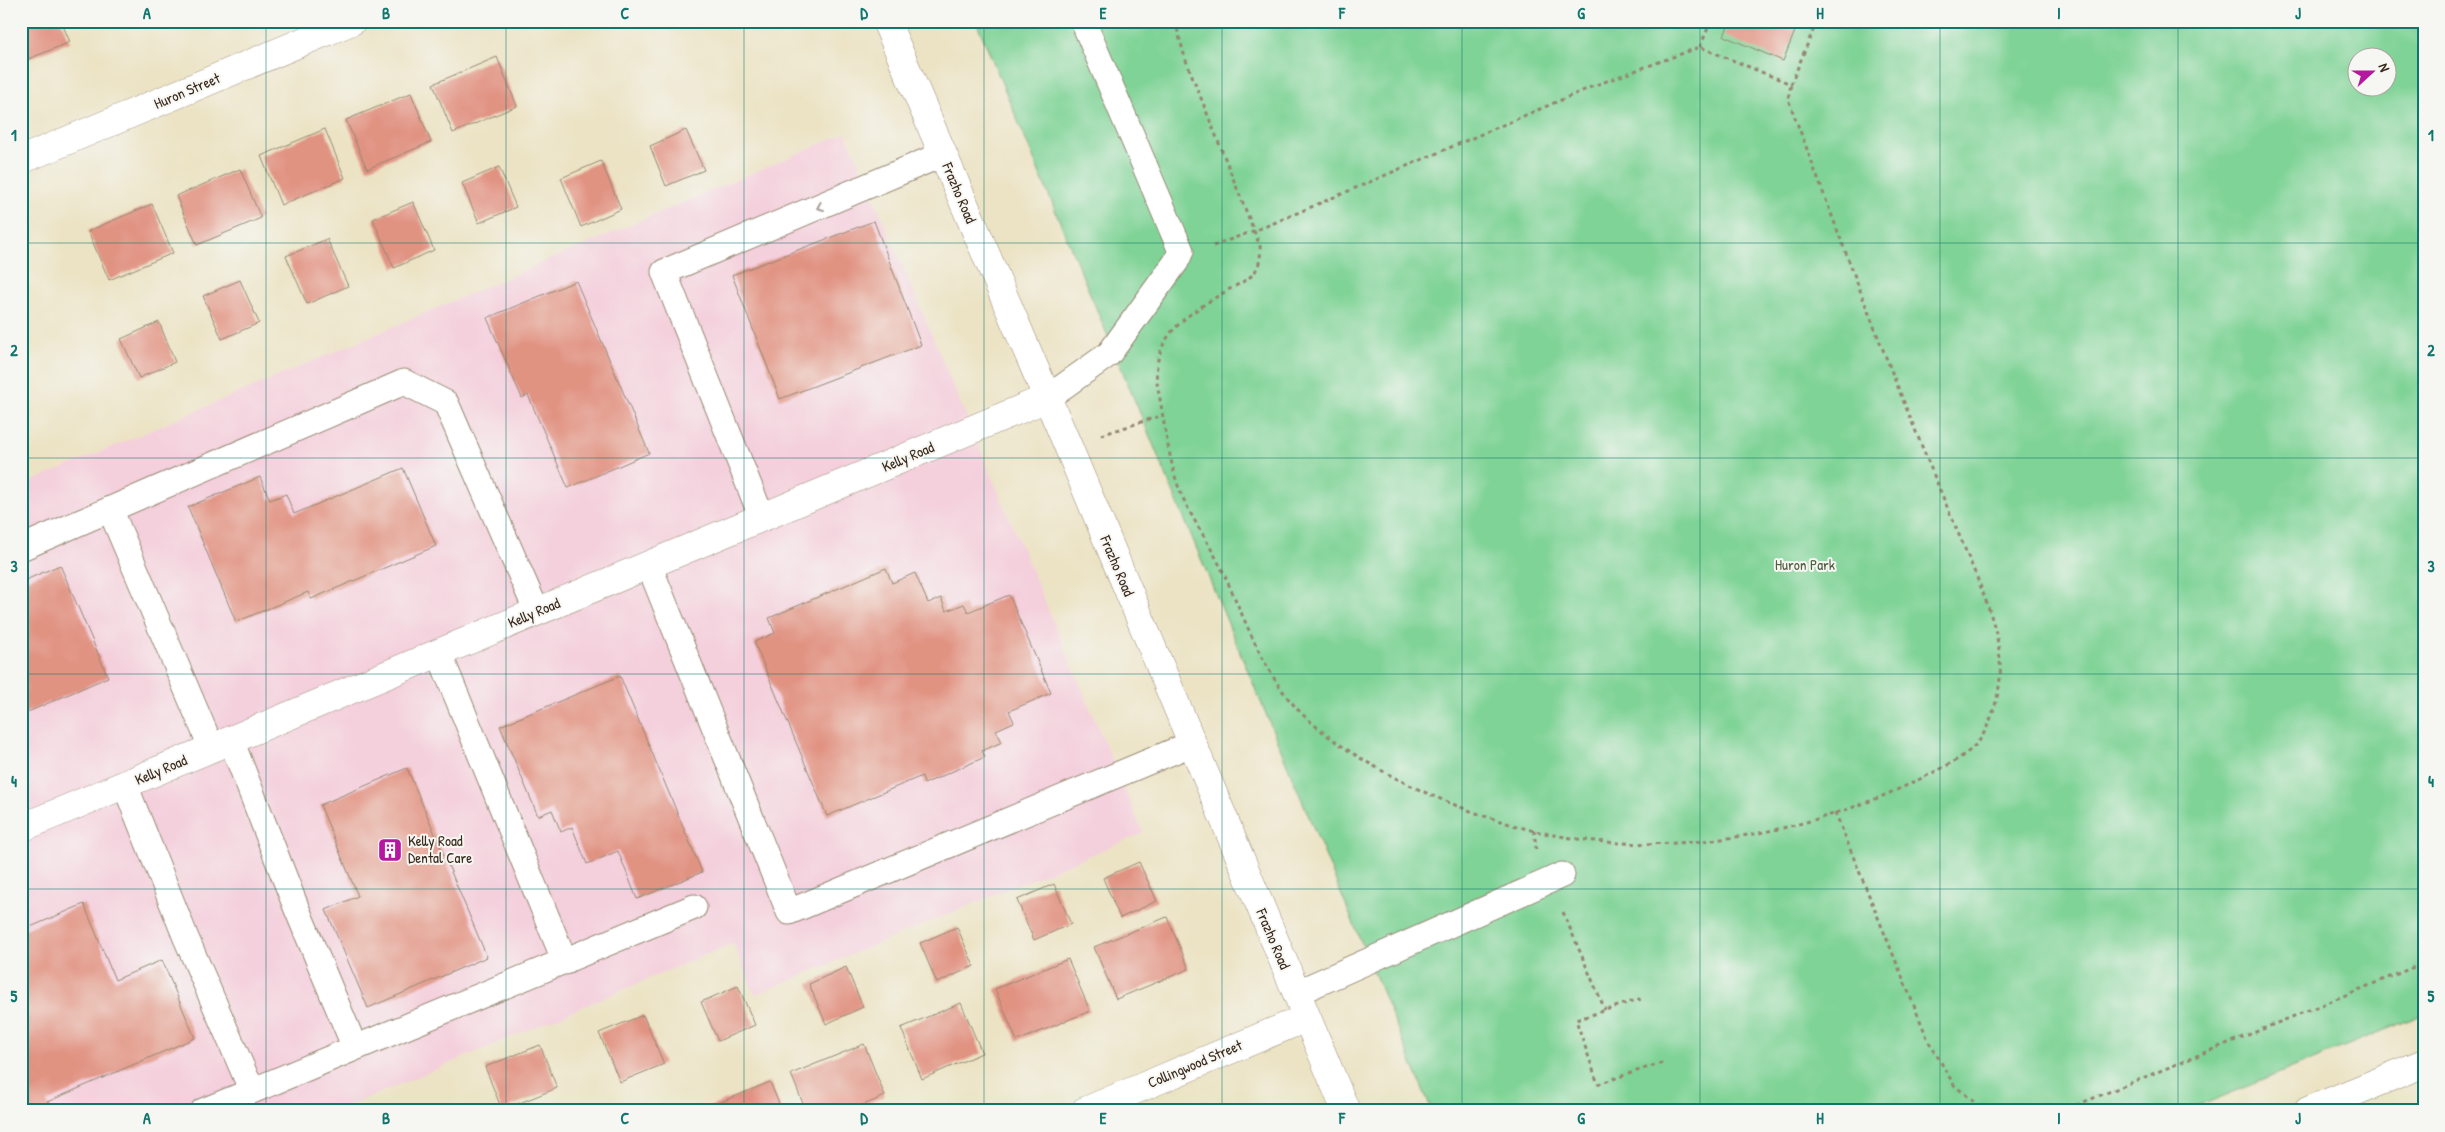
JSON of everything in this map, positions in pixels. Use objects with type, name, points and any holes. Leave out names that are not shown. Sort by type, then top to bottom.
[{"type":"street","name":"Huron Street","points":[[21,160],[352,21]]},
{"type":"street","name":"Frazho Road","points":[[886,21],[1047,398],[1346,1111]]},
{"type":"street","name":"Kelly Road","points":[[21,828],[1047,398]]},
{"type":"street","name":"Collingwood Street","points":[[1085,1111],[1306,1018]]},
{"type":"street","points":[[2308,1111],[2424,1063]]},
{"type":"lane","points":[[1047,398],[1109,354],[1176,262],[1181,252],[1083,21]]},
{"type":"lane","points":[[762,518],[664,272],[943,154]]},
{"type":"lane","points":[[21,548],[404,382],[446,403],[537,612]]},
{"type":"lane","points":[[110,509],[222,744],[296,907],[355,1048]]},
{"type":"lane","points":[[649,565],[789,912],[1191,744]]},
{"type":"lane","points":[[439,654],[565,962]]},
{"type":"lane","points":[[125,785],[186,938],[252,1091]]},
{"type":"lane","points":[[1296,993],[1556,878]]},
{"type":"lane","points":[[203,1111],[694,907]]},
{"type":"path","points":[[1175,21],[1185,58],[1260,246],[1261,258],[1253,274],[1209,301],[1176,326],[1166,338],[1156,370],[1163,416],[1180,491],[1222,569],[1270,671],[1296,708],[1313,724],[1341,745],[1395,777],[1464,809],[1534,830],[1593,840],[1649,843],[1695,842],[1750,834],[1835,812],[1897,790],[1947,766],[1980,740],[1996,702],[2001,664],[1997,638],[1980,584],[1910,418],[1788,99],[1790,84],[1817,21]]},
{"type":"path","points":[[1700,47],[1711,21]]},
{"type":"path","points":[[1209,248],[1596,85],[1700,47],[1790,84]]},
{"type":"path","points":[[1107,433],[1163,416]]},
{"type":"path","points":[[1835,812],[1928,1040],[1954,1085],[1985,1111]]},
{"type":"path","points":[[1534,830],[1535,848],[1556,878],[1605,1010]]},
{"type":"path","points":[[2062,1111],[2424,962]]},
{"type":"path","points":[[1640,1001],[1639,999],[1576,1020],[1598,1084],[1661,1063],[1660,1059]]},
{"type":"shaded area","points":[[846,133],[1143,833],[755,995],[733,943],[337,1111],[21,1111],[21,486]]},
{"type":"green space","name":"Huron Park","points":[[976,21],[2424,21],[2424,1014],[2187,1111],[1432,1111]]},
{"type":"building","points":[[21,21],[61,21],[70,42],[21,62]]},
{"type":"building","points":[[1730,21],[1799,21],[1783,61],[1724,36]]},
{"type":"building","points":[[497,57],[517,106],[453,133],[433,84]]},
{"type":"building","points":[[411,93],[431,142],[367,169],[346,120]]},
{"type":"building","points":[[325,129],[345,178],[281,205],[261,156]]},
{"type":"building","points":[[686,130],[704,170],[666,186],[650,146]]},
{"type":"building","points":[[601,161],[621,209],[581,227],[561,178]]},
{"type":"building","points":[[499,167],[516,207],[479,223],[462,183]]},
{"type":"building","points":[[240,169],[261,218],[197,245],[176,196]]},
{"type":"building","points":[[413,202],[434,250],[394,268],[373,219]]},
{"type":"building","points":[[152,204],[173,253],[109,280],[88,231]]},
{"type":"building","points":[[874,221],[921,345],[780,399],[732,275]]},
{"type":"building","points":[[327,239],[348,286],[307,304],[286,256]]},
{"type":"building","points":[[240,280],[259,323],[222,339],[203,296]]},
{"type":"building","points":[[576,281],[649,453],[568,488],[528,395],[522,398],[487,318]]},
{"type":"building","points":[[159,322],[175,362],[139,378],[121,339]]},
{"type":"building","points":[[403,468],[436,546],[311,599],[308,592],[236,622],[188,507],[260,477],[270,500],[286,494],[294,514]]},
{"type":"building","points":[[60,565],[108,677],[21,715],[21,582]]},
{"type":"building","points":[[886,568],[892,583],[915,573],[928,603],[941,598],[946,611],[964,604],[968,612],[1009,595],[1051,693],[1009,711],[1014,722],[996,730],[1002,742],[982,751],[985,757],[924,784],[922,776],[827,816],[754,642],[775,633],[769,618]]},
{"type":"building","points":[[620,676],[702,872],[637,899],[618,851],[587,864],[572,827],[561,832],[552,810],[538,816],[500,726]]},
{"type":"building","name":"Kelly Road Dental Care","points":[[407,768],[487,957],[368,1008],[326,910],[358,896],[320,805]]},
{"type":"building","points":[[1139,862],[1157,901],[1120,918],[1103,878]]},
{"type":"building","points":[[1054,884],[1071,924],[1034,940],[1017,900]]},
{"type":"building","points":[[84,904],[115,980],[162,960],[195,1038],[47,1102],[51,1111],[21,1111],[21,931]]},
{"type":"building","points":[[1167,917],[1189,969],[1116,999],[1094,947]]},
{"type":"building","points":[[957,927],[974,966],[937,983],[920,943]]},
{"type":"building","points":[[1068,959],[1090,1011],[1017,1041],[995,989]]},
{"type":"building","points":[[846,967],[863,1007],[826,1024],[809,984]]},
{"type":"building","points":[[738,986],[755,1025],[718,1041],[701,1002]]},
{"type":"building","points":[[961,1003],[982,1053],[922,1079],[901,1028]]},
{"type":"building","points":[[643,1015],[664,1064],[620,1082],[599,1033]]},
{"type":"building","points":[[864,1044],[885,1096],[849,1111],[806,1111],[791,1074]]},
{"type":"building","points":[[540,1045],[557,1088],[502,1110],[485,1067]]},
{"type":"building","points":[[770,1082],[782,1111],[700,1111]]},
{"type":"place","name":"Kelly Road Dental Care","points":[[390,850]]}]
